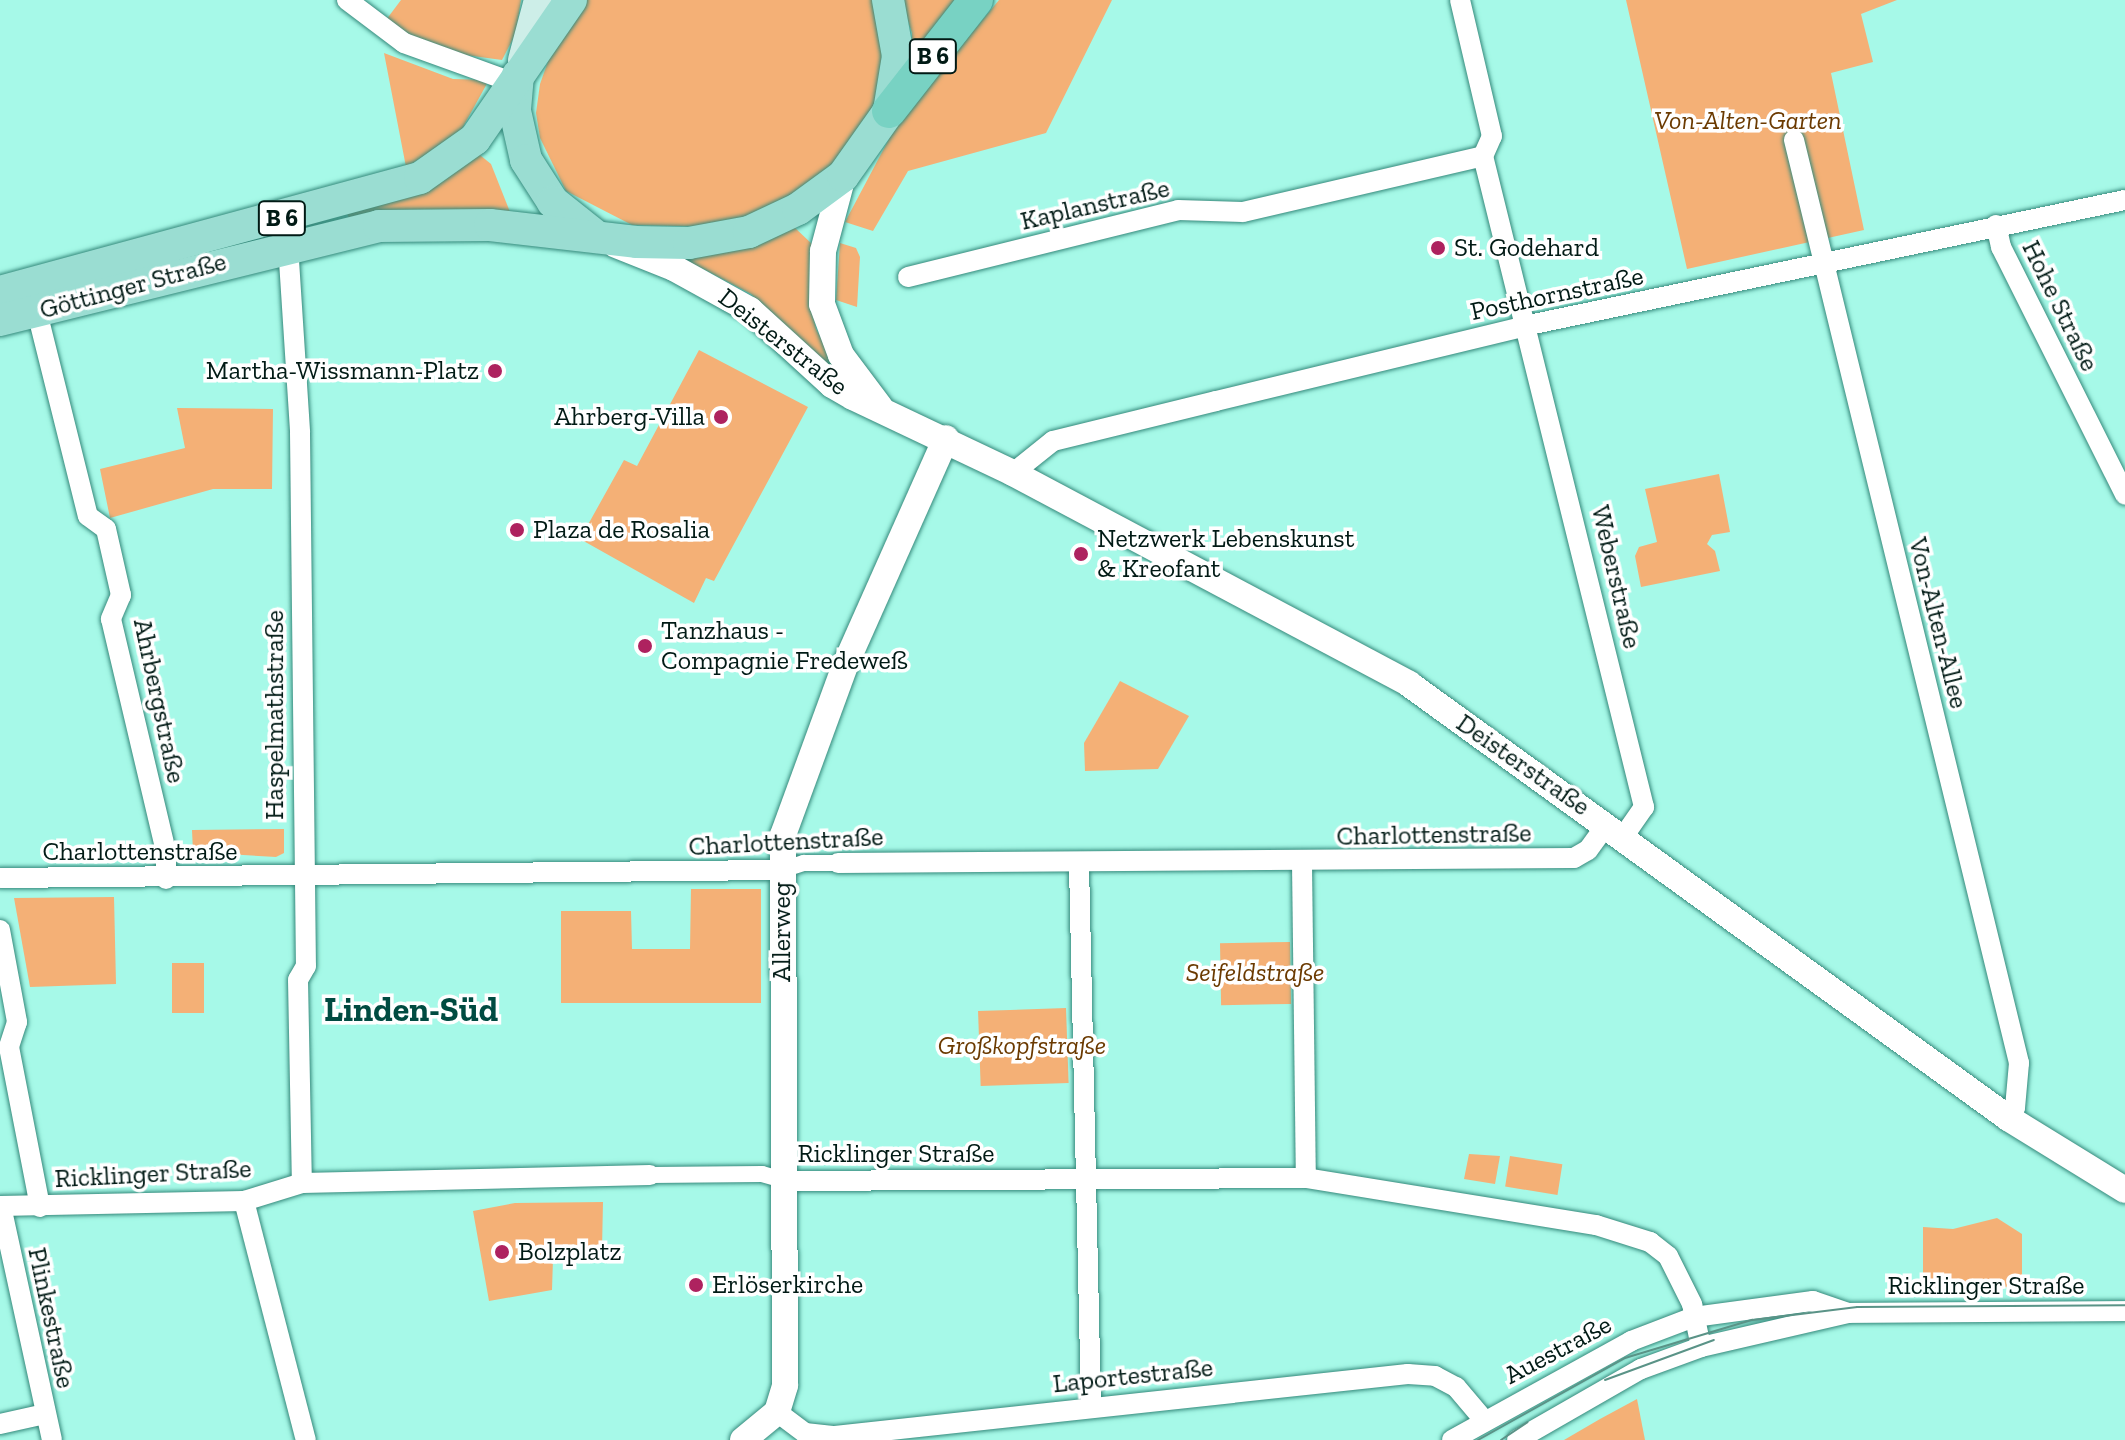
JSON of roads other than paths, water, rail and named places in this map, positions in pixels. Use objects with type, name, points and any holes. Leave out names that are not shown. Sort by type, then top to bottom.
[{"type":"highway","name":"B 6","points":[[889,111],[976,0]]},
{"type":"main road","points":[[538,0],[538,17],[515,76],[515,111],[526,160],[553,202],[598,237]]},
{"type":"main road","name":"B 6","points":[[515,76],[571,0]]},
{"type":"main road","name":"B 6","points":[[598,237],[689,243],[724,239],[780,219],[843,176],[889,111],[898,56],[888,0]]},
{"type":"main road","name":"Göttinger Straße","points":[[0,292],[420,178],[463,152],[515,76]]},
{"type":"main road","name":"Göttinger Straße","points":[[0,320],[341,232],[415,224],[490,225],[598,237]]},
{"type":"street","points":[[347,0],[404,43],[515,76]]},
{"type":"street","points":[[1460,0],[1492,136],[1483,156]]},
{"type":"street","name":"Von-Alten-Allee","points":[[1794,140],[2019,1063],[2015,1108],[2008,1118]]},
{"type":"street","name":"Kaplanstraße","points":[[908,277],[1178,210],[1243,212],[1483,156]]},
{"type":"street","name":"Weberstraße","points":[[1483,156],[1520,311],[1529,325],[1644,807],[1615,830]]},
{"type":"street","name":"Deisterstraße","points":[[843,176],[823,251],[822,304],[841,355],[880,407]]},
{"type":"street","name":"Posthornstraße","points":[[1013,473],[1039,447],[1529,325],[2125,200]]},
{"type":"street","name":"Hohe Straße","points":[[1996,225],[2001,247],[2125,495]]},
{"type":"street","name":"Deisterstraße","points":[[598,237],[720,290],[750,310],[832,385],[946,438],[1409,684],[1615,830],[2008,1118],[2125,1190]]},
{"type":"street","name":"Haspelmathstraße","points":[[288,245],[300,433],[302,876],[306,966],[298,980],[302,1183]]},
{"type":"street","name":"Ahrbergstraße","points":[[37,312],[88,516],[106,529],[121,595],[111,619],[166,851],[166,879]]},
{"type":"street","name":"Allerweg","points":[[777,1412],[785,1385],[783,835],[794,795],[946,438]]},
{"type":"street","name":"Charlottenstraße","points":[[0,878],[166,879],[782,870],[804,863],[1302,863],[1574,858],[1615,830]]},
{"type":"street","points":[[1302,863],[1306,1178]]},
{"type":"street","points":[[1079,864],[1083,1179],[1091,1406]]},
{"type":"street","points":[[0,930],[17,1022],[9,1047],[40,1207]]},
{"type":"street","name":"Ricklinger Straße","points":[[0,1206],[244,1201],[302,1183],[650,1175],[762,1174],[786,1181],[1306,1178],[1584,1222],[1639,1237],[1676,1267],[1701,1347],[1848,1313],[2125,1311]]},
{"type":"street","points":[[244,1201],[306,1440]]},
{"type":"street","name":"Plinkestraße","points":[[0,1206],[52,1440]]},
{"type":"street","name":"Ricklinger Straße","points":[[1694,1317],[1813,1301],[1848,1313]]},
{"type":"street","name":"Auestraße","points":[[1452,1440],[1483,1419],[1631,1341],[1694,1317]]},
{"type":"street","points":[[1517,1440],[1641,1369],[1701,1347]]},
{"type":"street","name":"Laportestraße","points":[[777,1412],[817,1437],[1408,1374],[1435,1376],[1456,1387],[1483,1419]]},
{"type":"street","points":[[743,1440],[777,1412]]},
{"type":"street","points":[[0,1424],[45,1414]]},
{"type":"tram line","points":[[1478,1440],[1625,1358],[1752,1320],[1857,1307],[2125,1305]]},
{"type":"tram line","points":[[1605,1380],[1714,1340]]},
{"type":"tram line","points":[[1501,1440],[1528,1422]]},
{"type":"place","name":"St. Godehard","points":[[1438,248]]},
{"type":"place","name":"Martha-Wissmann-Platz","points":[[495,371]]},
{"type":"place","name":"Ahrberg-Villa","points":[[721,417]]},
{"type":"place","name":"Plaza de Rosalia","points":[[517,530]]},
{"type":"place","name":"Netzwerk Lebenskunst & Kreofant","points":[[1081,554]]},
{"type":"place","name":"Tanzhaus - Compagnie Fredeweß","points":[[645,646]]},
{"type":"place","name":"Bolzplatz","points":[[502,1252]]},
{"type":"place","name":"Erlöserkirche","points":[[696,1285]]},
{"type":"district","name":"Linden-Süd","points":[[411,1010]]},
{"type":"park label","name":"Von-Alten-Garten","points":[[1748,121]]},
{"type":"park label","name":"Seifeldstraße","points":[[1255,973]]},
{"type":"park label","name":"Großkopfstraße","points":[[1022,1046]]}]
